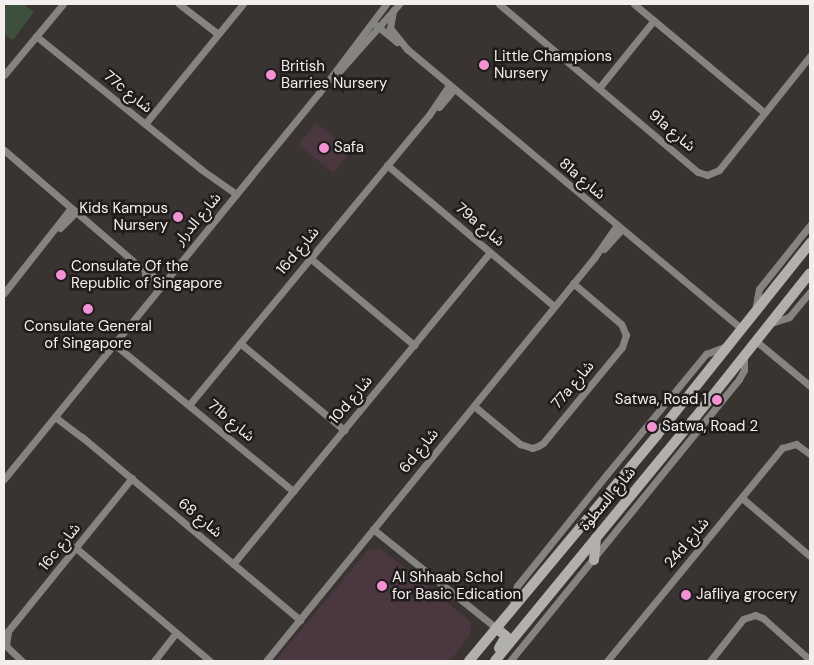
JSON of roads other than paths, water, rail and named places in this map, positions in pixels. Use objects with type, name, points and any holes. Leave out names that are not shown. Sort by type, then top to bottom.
[{"type":"main road","name":"شارع السطوة","points":[[469,661],[657,435],[810,243]]},
{"type":"main road","name":"شارع السطوة","points":[[493,661],[596,538],[810,273]]},
{"type":"main road","points":[[645,478],[636,474],[635,467],[657,435]]},
{"type":"main road","points":[[594,560],[596,538]]},
{"type":"main road","points":[[493,661],[493,655],[506,639],[504,633],[496,628]]},
{"type":"street","points":[[4,75],[63,4]]},
{"type":"street","points":[[179,4],[218,34]]},
{"type":"street","points":[[145,124],[243,4]]},
{"type":"street","name":"شارع الدرار","points":[[319,94],[386,4]]},
{"type":"street","name":"شارع الدرار","points":[[4,479],[319,94],[400,4]]},
{"type":"street","name":"91a شارع","points":[[499,4],[698,172],[707,175],[719,170],[810,56]]},
{"type":"street","points":[[634,4],[765,113]]},
{"type":"street","name":"81a شارع","points":[[394,11],[390,28],[408,49]]},
{"type":"street","points":[[377,14],[378,28]]},
{"type":"street","points":[[599,88],[654,20]]},
{"type":"street","name":"81a شارع","points":[[378,28],[408,49],[619,228],[741,328]]},
{"type":"street","name":"77c شارع","points":[[36,36],[234,197]]},
{"type":"street","name":"16d شارع","points":[[189,404],[452,87]]},
{"type":"street","points":[[4,150],[161,286]]},
{"type":"street","name":"79a شارع","points":[[387,165],[554,306]]},
{"type":"street","points":[[4,293],[73,210]]},
{"type":"street","name":"شارع السطوة","points":[[755,312],[759,289],[810,225]]},
{"type":"street","name":"6d شارع","points":[[266,661],[619,228]]},
{"type":"street","name":"10d شارع","points":[[234,564],[490,252]]},
{"type":"street","points":[[310,258],[414,345]]},
{"type":"street","name":"77a شارع","points":[[474,406],[520,444],[532,448],[538,446],[543,443],[622,347],[626,335],[621,324],[573,283]]},
{"type":"street","name":"شارع السطوة","points":[[771,323],[789,318],[810,292]]},
{"type":"street","points":[[756,341],[810,386]]},
{"type":"street","name":"71b شارع","points":[[116,342],[294,491]]},
{"type":"street","points":[[240,343],[344,430]]},
{"type":"street","name":"شارع السطوة","points":[[514,606],[513,593],[517,586],[604,478],[706,354],[727,346]]},
{"type":"street","name":"شارع السطوة","points":[[510,661],[594,560],[739,379],[744,370],[744,356]]},
{"type":"street","name":"شارع 68","points":[[56,415],[300,620]]},
{"type":"street","name":"24d شارع","points":[[607,661],[782,448],[790,444],[798,445],[810,454]]},
{"type":"street","name":"16c شارع","points":[[22,661],[6,646],[8,631],[77,549],[132,478]]},
{"type":"street","points":[[742,498],[810,556]]},
{"type":"street","points":[[373,529],[496,628]]},
{"type":"street","points":[[77,549],[210,661]]},
{"type":"street","points":[[710,661],[743,619],[750,615],[763,618],[810,660]]},
{"type":"street","points":[[154,661],[176,634]]},
{"type":"place","name":"Little Champions Nursery","points":[[484,65]]},
{"type":"place","name":"British Barries Nursery","points":[[271,75]]},
{"type":"place","name":"Safa","points":[[324,148]]},
{"type":"place","name":"Kids Kampus Nursery","points":[[178,217]]},
{"type":"place","name":"Consulate Of the Republic of Singapore","points":[[61,275]]},
{"type":"place","name":"Consulate General of Singapore","points":[[88,309]]},
{"type":"place","name":"Satwa, Road 1","points":[[717,400]]},
{"type":"place","name":"Satwa, Road 2","points":[[652,427]]},
{"type":"place","name":"Al Shhaab Schol for Basic Edication","points":[[382,586]]},
{"type":"place","name":"Jafliya grocery","points":[[686,595]]}]
